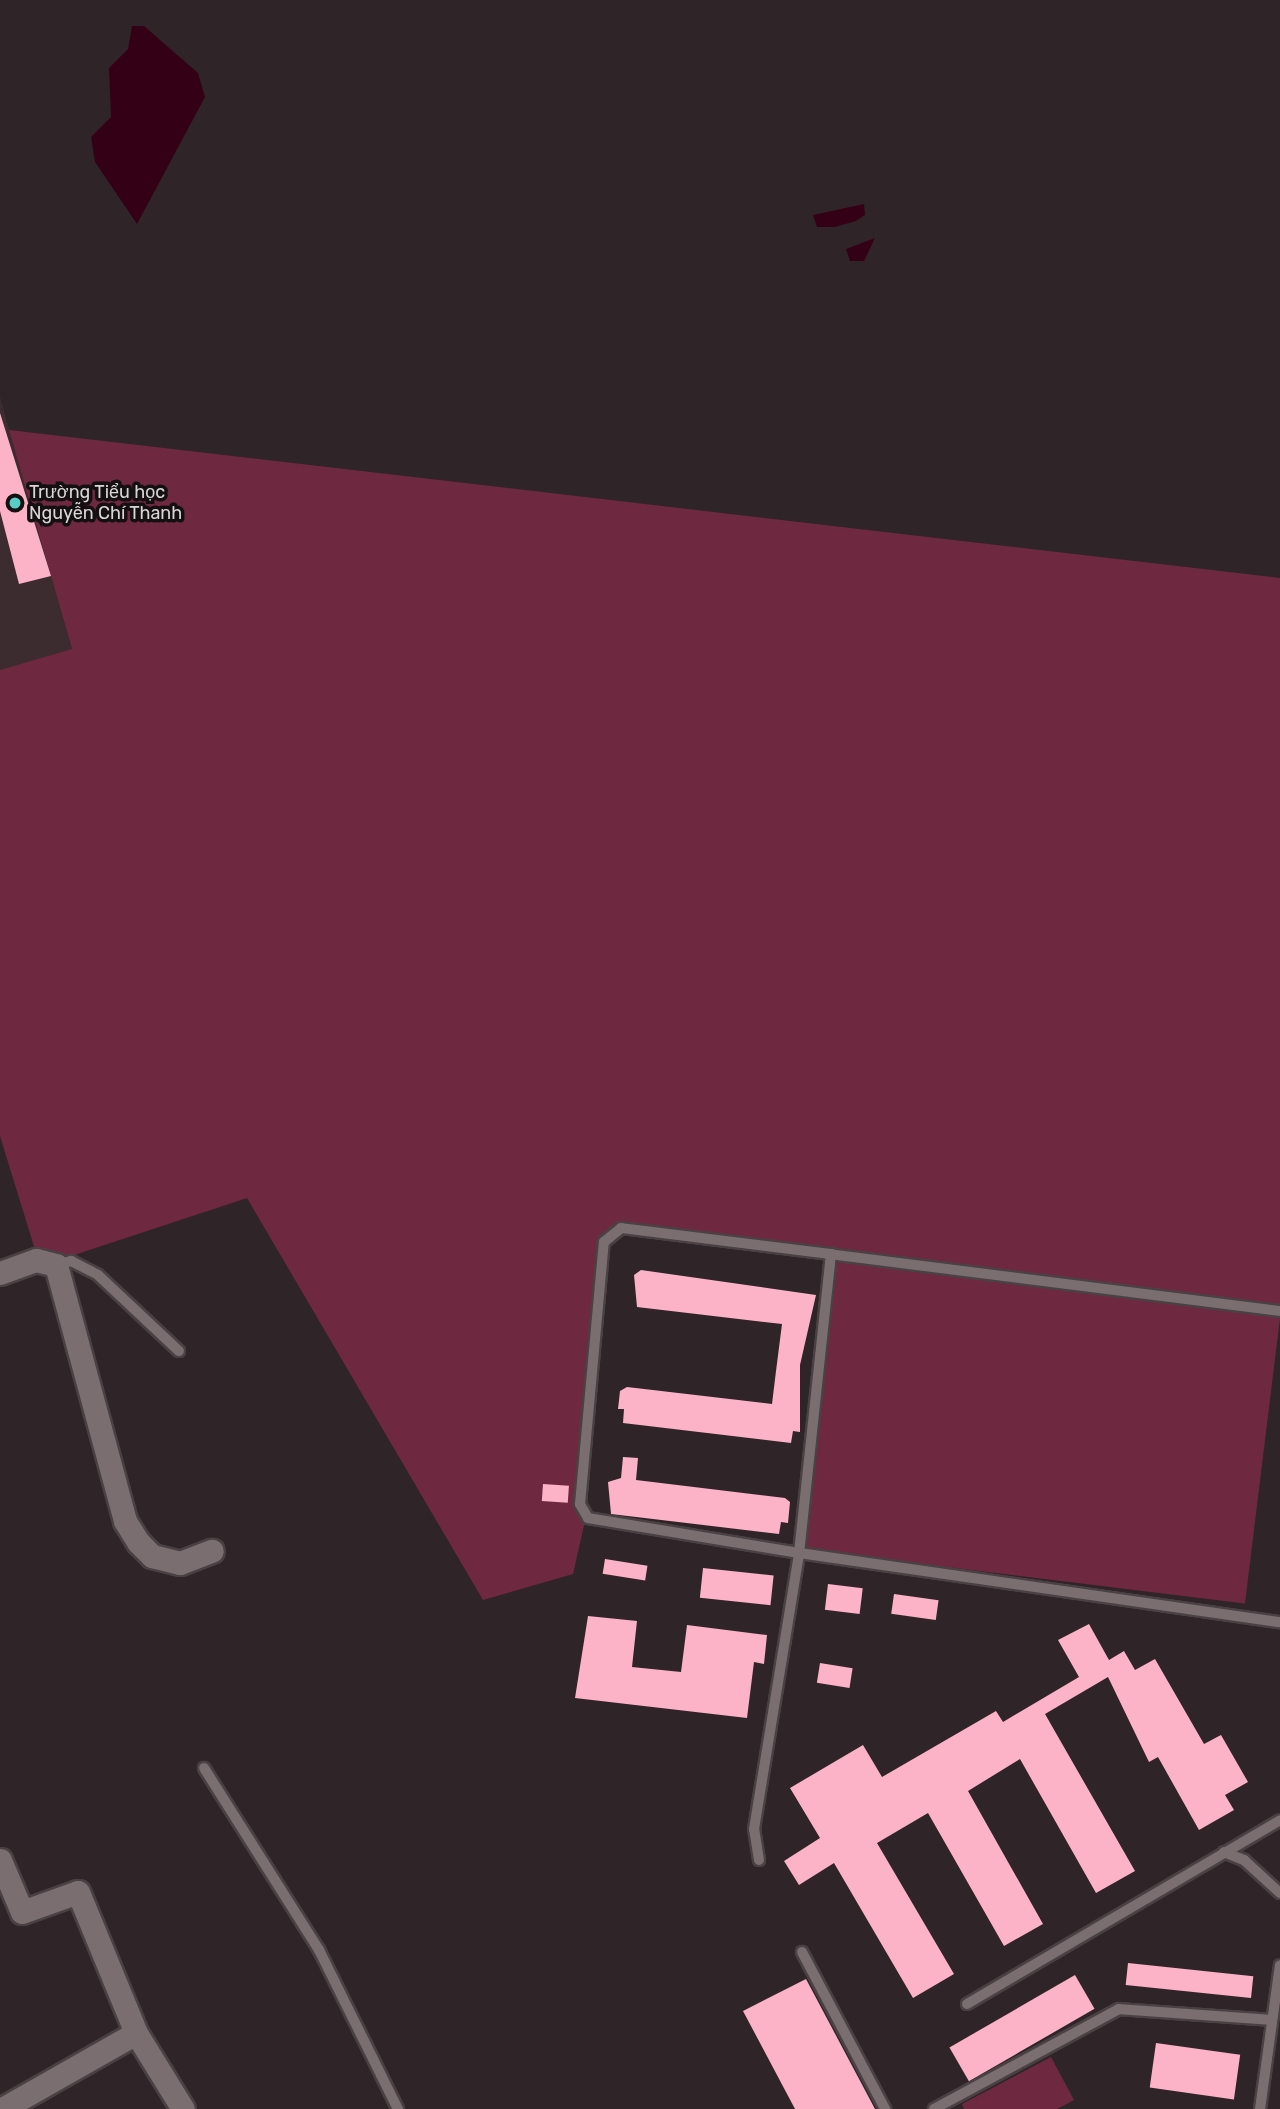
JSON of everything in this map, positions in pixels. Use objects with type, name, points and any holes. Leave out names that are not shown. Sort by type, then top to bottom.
[{"type":"street","points":[[0,1273],[36,1260],[55,1265],[125,1521],[152,1556],[180,1563],[212,1551]]},
{"type":"street","points":[[0,1860],[22,1912],[68,1893],[83,1899],[136,2033],[183,2109]]},
{"type":"street","points":[[2,2109],[136,2033]]},
{"type":"lane","points":[[1280,1311],[621,1228],[604,1242],[580,1504],[588,1518],[605,1526],[1280,1622]]},
{"type":"lane","points":[[760,1860],[754,1829],[799,1553],[831,1254]]},
{"type":"lane","points":[[55,1265],[71,1261],[98,1275],[179,1351]]},
{"type":"lane","points":[[204,1768],[319,1950],[398,2109]]},
{"type":"lane","points":[[967,2004],[1280,1820]]},
{"type":"lane","points":[[1224,1852],[1244,1860],[1280,1893]]},
{"type":"lane","points":[[802,1952],[885,2109]]},
{"type":"lane","points":[[1260,2109],[1275,2041],[1272,2020],[1280,1965]]},
{"type":"lane","points":[[934,2109],[1119,2009],[1272,2020]]},
{"type":"shaded area","points":[[132,26],[144,26],[198,73],[205,97],[137,224],[95,162],[91,137],[111,117],[109,68],[128,49]]},
{"type":"shaded area","points":[[864,204],[865,215],[856,221],[835,227],[817,227],[813,215]]},
{"type":"shaded area","points":[[875,238],[864,261],[850,261],[846,249]]},
{"type":"shaded area","name":"Trường Tiểu học Nguyễn Chí Thanh","points":[[0,397],[72,650],[0,670]]},
{"type":"shaded area","points":[[9,430],[1280,578],[1280,1307],[621,1224],[601,1240],[576,1504],[585,1521],[573,1574],[483,1600],[247,1198],[59,1260],[36,1253],[0,1136],[0,670],[72,649]]},
{"type":"shaded area","points":[[835,1258],[1280,1313],[1245,1604],[799,1549]]},
{"type":"shaded area","points":[[1051,2057],[1074,2100],[1057,2109],[964,2109],[962,2104]]},
{"type":"building","points":[[0,413],[51,576],[19,584],[0,511]]},
{"type":"building","points":[[641,1270],[816,1295],[800,1365],[800,1432],[793,1431],[791,1443],[623,1423],[624,1409],[618,1409],[620,1391],[627,1387],[772,1404],[782,1324],[637,1307],[634,1275]]},
{"type":"building","points":[[623,1457],[638,1458],[636,1480],[785,1498],[790,1502],[788,1523],[781,1522],[779,1534],[611,1514],[608,1482],[621,1478]]},
{"type":"building","points":[[543,1484],[569,1486],[568,1503],[542,1501]]},
{"type":"building","points":[[605,1559],[647,1566],[645,1581],[603,1574]]},
{"type":"building","points":[[703,1568],[774,1575],[770,1605],[700,1598]]},
{"type":"building","points":[[828,1584],[863,1588],[860,1614],[825,1610]]},
{"type":"building","points":[[894,1594],[939,1600],[936,1620],[891,1614]]},
{"type":"building","points":[[588,1616],[637,1621],[632,1667],[681,1672],[687,1625],[767,1635],[764,1664],[754,1662],[747,1718],[575,1698]]},
{"type":"building","points":[[1089,1624],[1109,1660],[1124,1651],[1135,1670],[1155,1659],[1204,1744],[1221,1735],[1248,1782],[1225,1795],[1234,1810],[1199,1830],[1158,1757],[1149,1762],[1108,1677],[1045,1714],[1135,1871],[1096,1893],[1020,1759],[968,1791],[1043,1924],[1004,1946],[928,1813],[877,1843],[954,1974],[913,1998],[834,1863],[799,1885],[784,1861],[820,1838],[790,1788],[863,1745],[882,1777],[996,1711],[1003,1722],[1079,1677],[1058,1640]]},
{"type":"building","points":[[820,1663],[853,1668],[849,1688],[817,1683]]},
{"type":"building","points":[[1128,1963],[1253,1976],[1251,1998],[1126,1985]]},
{"type":"building","points":[[1075,1975],[1094,2009],[969,2081],[949,2047]]},
{"type":"building","points":[[806,1979],[875,2109],[795,2109],[743,2011]]},
{"type":"building","points":[[1156,2043],[1240,2055],[1234,2099],[1150,2088]]},
{"type":"place","name":"Trường Tiểu học Nguyễn Chí Thanh","points":[[15,503]]}]
